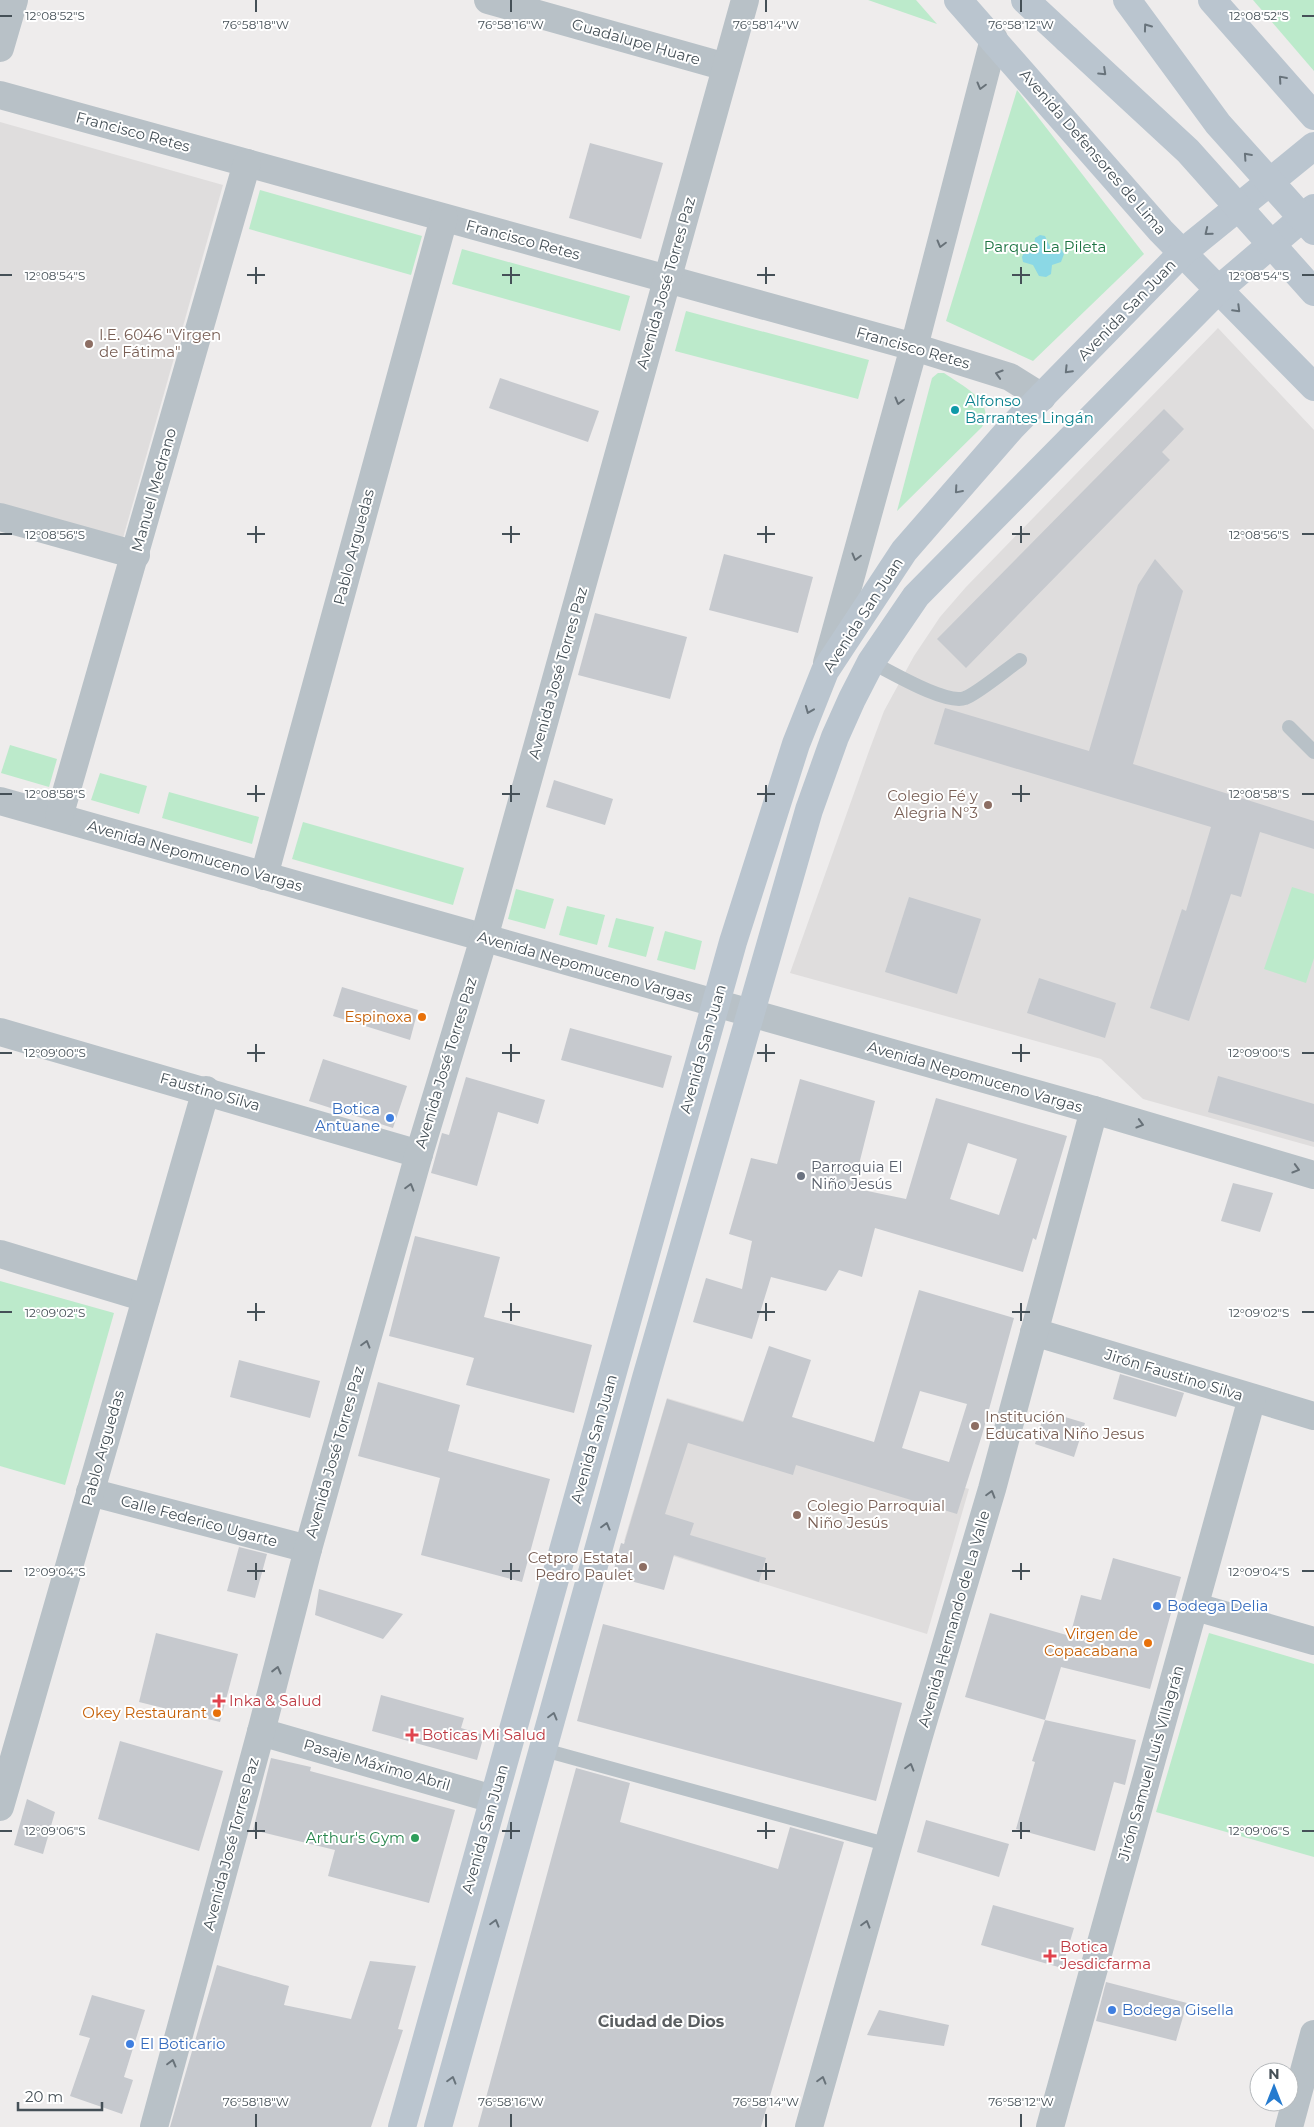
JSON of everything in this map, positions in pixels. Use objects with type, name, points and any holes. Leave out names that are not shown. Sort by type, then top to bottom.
[{"type":"main road","name":"Avenida Defensores de Lima","points":[[958,0],[1182,253],[1314,387]]},
{"type":"main road","points":[[1025,0],[1188,150],[1314,292]]},
{"type":"main road","points":[[1127,0],[1218,124],[1314,231]]},
{"type":"main road","points":[[1212,0],[1314,116]]},
{"type":"main road","name":"Avenida San Juan","points":[[402,2127],[733,942],[796,744],[825,671],[904,551],[1011,428],[1182,253],[1314,146]]},
{"type":"main road","points":[[438,2127],[644,1388],[818,783],[835,737],[871,662],[916,596],[1218,290],[1314,208]]},
{"type":"street","points":[[0,48],[14,0]]},
{"type":"street","name":"Guadalupe Huare","points":[[488,0],[726,67]]},
{"type":"street","name":"Avenida José Torres Paz","points":[[154,2127],[261,1732],[308,1550],[419,1154],[484,938],[745,0]]},
{"type":"street","points":[[825,671],[914,348],[994,39]]},
{"type":"street","name":"Francisco Retes","points":[[0,95],[914,348],[1010,377],[1042,397]]},
{"type":"street","name":"Manuel Medrano","points":[[59,817],[136,555],[246,163]]},
{"type":"street","name":"Pablo Arguedas","points":[[264,876],[444,218]]},
{"type":"street","points":[[0,517],[136,555]]},
{"type":"street","name":"Avenida Nepomuceno Vargas","points":[[0,800],[1094,1110],[1314,1175]]},
{"type":"street","name":"Faustino Silva","points":[[0,1032],[206,1090],[419,1154]]},
{"type":"street","name":"Pablo Arguedas","points":[[0,1807],[206,1090]]},
{"type":"street","name":"Avenida Hernando de La Valle","points":[[809,2127],[992,1489],[1094,1110]]},
{"type":"street","points":[[0,1254],[146,1298]]},
{"type":"street","name":"Jirón Faustino Silva","points":[[1034,1332],[1314,1416]]},
{"type":"street","name":"Jirón Samuel Luis Villagrán","points":[[1050,2127],[1196,1607],[1252,1398]]},
{"type":"street","name":"Calle Federico Ugarte","points":[[90,1492],[308,1550]]},
{"type":"street","points":[[1196,1607],[1314,1641]]},
{"type":"street","name":"Pasaje Máximo Abril","points":[[261,1732],[493,1799]]},
{"type":"street","points":[[1289,2127],[1314,2034]]},
{"type":"lane","points":[[871,662],[936,694],[952,699],[965,698],[1020,660]]},
{"type":"lane","points":[[1289,727],[1314,752]]},
{"type":"lane","points":[[544,1750],[889,1845]]},
{"type":"shaded area","name":"I.E. 6046 \"Virgen de Fátima\"","points":[[0,122],[223,185],[123,538],[0,504]]},
{"type":"shaded area","name":"Colegio Fé y Alegria N°3","points":[[1218,328],[1314,430],[1314,1147],[1143,1099],[1101,1059],[790,973],[884,711],[914,656],[940,617],[966,587]]},
{"type":"shaded area","name":"Colegio Parroquial Niño Jesús","points":[[667,1398],[969,1489],[927,1634],[624,1541]]},
{"type":"green space","points":[[868,0],[916,0],[937,24]]},
{"type":"green space","points":[[1253,0],[1314,0],[1314,71]]},
{"type":"green space","name":"Parque La Pileta","points":[[1017,90],[1144,254],[1033,361],[946,321]]},
{"type":"green space","points":[[260,190],[422,236],[411,275],[249,229]]},
{"type":"green space","points":[[462,249],[630,296],[620,331],[452,284]]},
{"type":"green space","points":[[686,311],[869,360],[858,399],[675,351]]},
{"type":"green space","points":[[938,373],[944,373],[975,395],[985,409],[985,418],[982,427],[897,511],[932,378]]},
{"type":"green space","points":[[10,745],[57,759],[49,787],[1,773]]},
{"type":"green space","points":[[100,773],[147,786],[139,814],[91,800]]},
{"type":"green space","points":[[169,792],[259,817],[252,844],[162,818]]},
{"type":"green space","points":[[303,822],[464,868],[453,905],[292,859]]},
{"type":"green space","points":[[1292,887],[1314,894],[1314,958],[1306,983],[1264,969]]},
{"type":"green space","points":[[516,889],[554,899],[545,929],[508,919]]},
{"type":"green space","points":[[567,906],[605,915],[597,945],[559,935]]},
{"type":"green space","points":[[616,918],[654,927],[646,957],[608,947]]},
{"type":"green space","points":[[665,931],[702,941],[695,970],[657,960]]},
{"type":"green space","points":[[0,1281],[114,1313],[65,1485],[0,1466]]},
{"type":"green space","points":[[1209,1633],[1314,1664],[1314,1857],[1156,1812]]},
{"type":"water","points":[[1040,235],[1045,236],[1050,247],[1061,249],[1064,254],[1061,262],[1052,265],[1051,274],[1046,277],[1039,276],[1033,265],[1023,262],[1022,257],[1025,250],[1034,246],[1035,238]]},
{"type":"building","points":[[590,143],[663,163],[641,239],[569,218]]},
{"type":"building","points":[[500,378],[599,411],[588,442],[489,408]]},
{"type":"building","points":[[1164,409],[1184,429],[1162,452],[1170,460],[966,668],[937,639]]},
{"type":"building","points":[[724,554],[813,577],[798,633],[709,610]]},
{"type":"building","points":[[1155,559],[1183,591],[1133,764],[1314,821],[1314,849],[1260,832],[1241,897],[1231,894],[1189,1021],[1150,1008],[1182,909],[1186,911],[1211,827],[934,744],[945,708],[1089,751],[1138,585]]},
{"type":"building","points":[[595,613],[687,637],[670,699],[578,675]]},
{"type":"building","points":[[554,780],[613,799],[605,825],[546,807]]},
{"type":"building","points":[[909,897],[981,919],[957,994],[885,972]]},
{"type":"building","points":[[1039,978],[1116,1003],[1105,1038],[1027,1013]]},
{"type":"building","points":[[342,987],[418,1010],[410,1040],[333,1016]]},
{"type":"building","points":[[570,1028],[672,1056],[663,1088],[561,1060]]},
{"type":"building","points":[[323,1059],[407,1086],[393,1128],[309,1101]]},
{"type":"building","points":[[1218,1076],[1314,1104],[1314,1142],[1208,1112]]},
{"type":"building","points":[[466,1077],[545,1100],[538,1124],[498,1112],[477,1186],[431,1173],[442,1133],[449,1135]]},
{"type":"building","points":[[800,1079],[875,1101],[853,1188],[906,1199],[936,1098],[1067,1136],[1036,1240],[1033,1238],[1023,1272],[875,1228],[862,1277],[839,1270],[826,1291],[771,1277],[752,1339],[693,1322],[706,1278],[742,1289],[752,1241],[729,1234],[751,1158],[777,1164]],"holes":[[[968,1143],[1017,1159],[999,1215],[950,1199]]]},
{"type":"building","points":[[1233,1183],[1273,1193],[1260,1232],[1221,1221]]},
{"type":"building","points":[[415,1236],[500,1257],[484,1317],[592,1345],[574,1413],[466,1385],[474,1358],[389,1336]]},
{"type":"building","points":[[919,1290],[1014,1318],[982,1435],[957,1514],[796,1465],[793,1475],[688,1443],[665,1514],[694,1523],[690,1535],[766,1558],[759,1582],[674,1555],[664,1590],[612,1576],[621,1543],[624,1544],[667,1399],[743,1422],[769,1346],[811,1360],[792,1417],[874,1442]],"holes":[[[920,1391],[967,1404],[949,1462],[902,1448]]]},
{"type":"building","points":[[239,1360],[320,1381],[310,1418],[230,1397]]},
{"type":"building","points":[[1120,1374],[1184,1393],[1176,1417],[1113,1399]]},
{"type":"building","points":[[378,1382],[460,1405],[448,1451],[550,1479],[522,1582],[421,1555],[440,1478],[358,1456]]},
{"type":"building","points":[[1045,1411],[1085,1423],[1074,1457],[1035,1444]]},
{"type":"building","points":[[239,1547],[267,1554],[255,1598],[227,1591]]},
{"type":"building","points":[[1113,1558],[1181,1577],[1150,1689],[1061,1667],[1045,1720],[965,1697],[990,1613],[1070,1636],[1081,1595],[1101,1600]]},
{"type":"building","points":[[319,1589],[403,1614],[383,1639],[315,1615]]},
{"type":"building","points":[[603,1624],[902,1703],[876,1801],[577,1721]]},
{"type":"building","points":[[156,1633],[238,1654],[220,1722],[139,1702]]},
{"type":"building","points":[[381,1695],[464,1718],[461,1728],[484,1735],[477,1760],[372,1731]]},
{"type":"building","points":[[1045,1720],[1136,1740],[1125,1785],[1114,1782],[1095,1851],[1016,1829],[1035,1762],[1032,1761]]},
{"type":"building","points":[[120,1741],[223,1771],[199,1851],[98,1819]]},
{"type":"building","points":[[271,1758],[311,1767],[310,1771],[455,1810],[429,1903],[328,1876],[335,1850],[253,1830]]},
{"type":"building","points":[[576,1768],[630,1783],[620,1822],[778,1869],[790,1827],[844,1842],[761,2127],[478,2127]]},
{"type":"building","points":[[27,1799],[55,1812],[43,1854],[14,1845]]},
{"type":"building","points":[[926,1820],[1009,1844],[999,1877],[917,1852]]},
{"type":"building","points":[[993,1905],[1074,1928],[1062,1968],[981,1945]]},
{"type":"building","points":[[370,1961],[416,1966],[398,2029],[403,2030],[371,2127],[170,2127],[217,1965],[289,1986],[284,2005],[351,2019]]},
{"type":"building","points":[[1106,1982],[1187,2003],[1176,2041],[1096,2021]]},
{"type":"building","points":[[92,1995],[145,2010],[124,2077],[133,2080],[122,2114],[70,2096],[90,2038],[79,2035]]},
{"type":"building","points":[[879,2010],[949,2025],[944,2046],[867,2035]]},
{"type":"place","name":"I.E. 6046 \"Virgen de Fátima\"","points":[[89,344]]},
{"type":"place","name":"Alfonso Barrantes Lingán","points":[[955,410]]},
{"type":"place","name":"Colegio Fé y Alegria N°3","points":[[988,805]]},
{"type":"place","name":"Espinoxa","points":[[422,1017]]},
{"type":"place","name":"Botica Antuane","points":[[390,1118]]},
{"type":"place","name":"Parroquia El Niño Jesús","points":[[801,1176]]},
{"type":"place","name":"Institución Educativa Niño Jesus","points":[[975,1426]]},
{"type":"place","name":"Colegio Parroquial Niño Jesús","points":[[797,1515]]},
{"type":"place","name":"Cetpro Estatal Pedro Paulet","points":[[643,1567]]},
{"type":"place","name":"Bodega Delia","points":[[1157,1606]]},
{"type":"place","name":"Virgen de Copacabana","points":[[1148,1643]]},
{"type":"place","name":"Inka & Salud","points":[[219,1701]]},
{"type":"place","name":"Okey Restaurant","points":[[217,1713]]},
{"type":"place","name":"Boticas Mi Salud","points":[[412,1735]]},
{"type":"place","name":"Arthur's Gym","points":[[415,1838]]},
{"type":"place","name":"Botica Jesdicfarma","points":[[1050,1956]]},
{"type":"place","name":"Bodega Gisella","points":[[1112,2010]]},
{"type":"place","name":"El Boticario","points":[[130,2044]]},
{"type":"district","name":"Ciudad de Dios","points":[[661,2021]]}]
